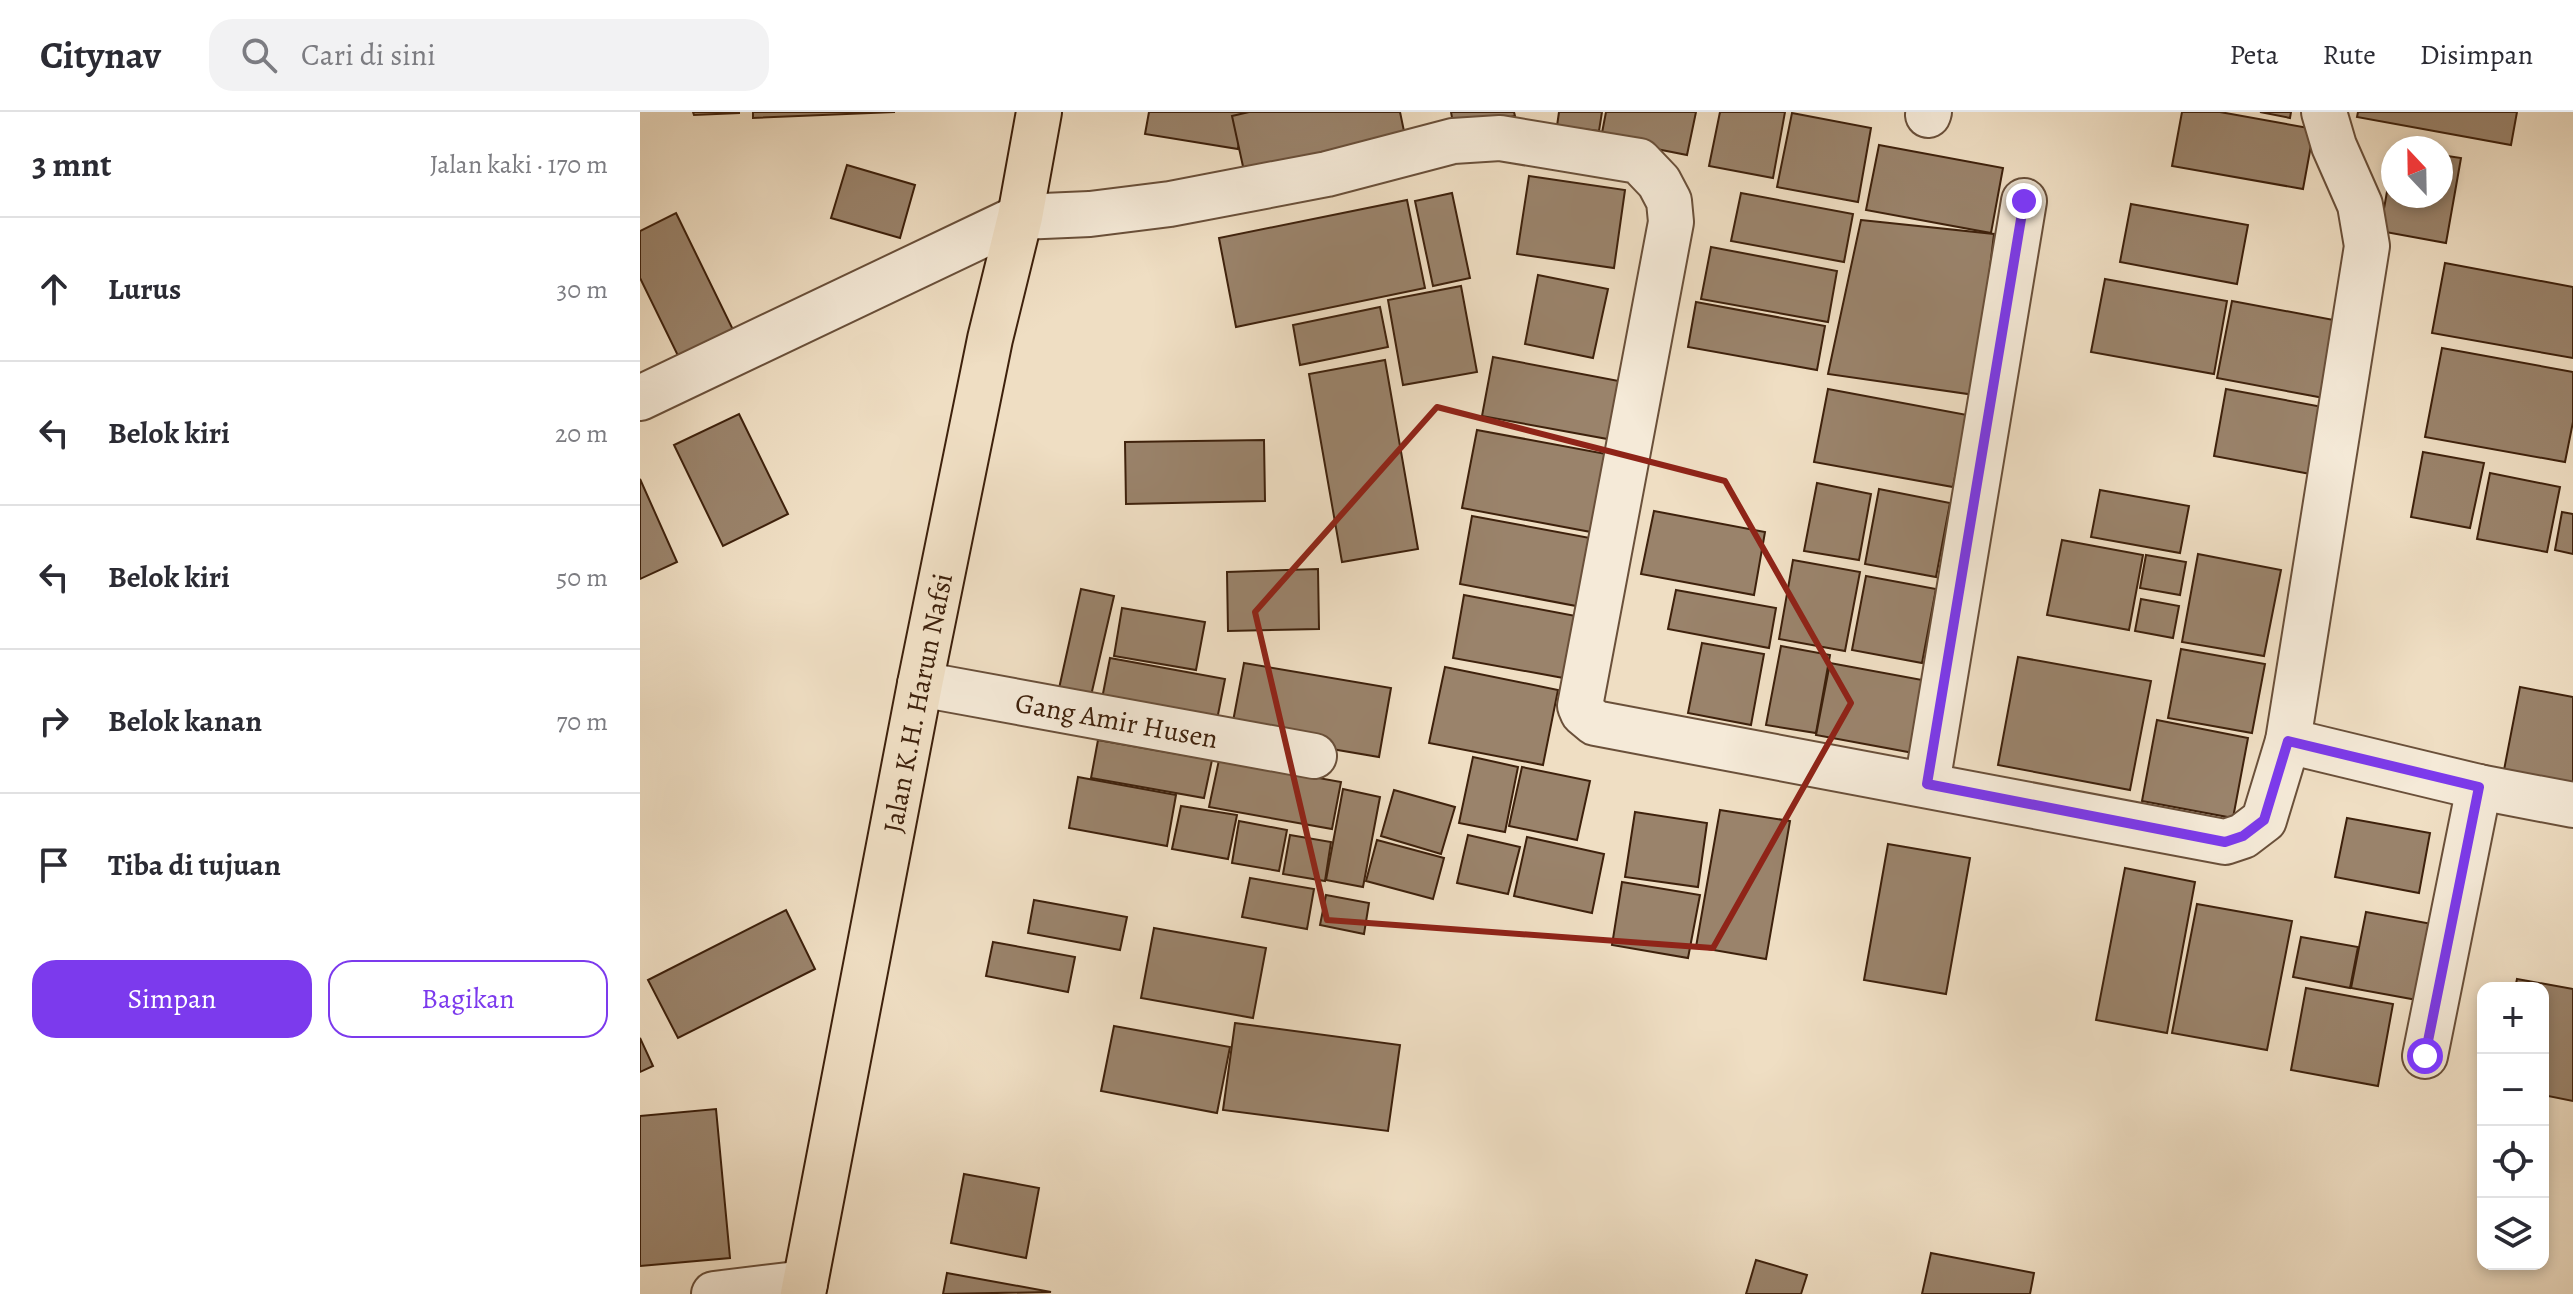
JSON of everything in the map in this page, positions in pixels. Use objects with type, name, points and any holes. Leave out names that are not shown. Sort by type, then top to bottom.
[{"type":"main road","name":"Jalan K.H. Harun Nafsi","points":[[804,1288],[920,684],[990,339],[1020,217],[1039,112]]},
{"type":"street","points":[[640,398],[1020,217],[1090,214],[1170,204],[1327,174],[1453,141],[1500,138],[1639,161],[1659,182],[1669,201],[1671,222],[1580,706],[1583,713],[1595,723],[2225,842],[2243,836],[2264,820],[2288,741],[2367,246],[2360,205],[2334,146],[2324,112]]},
{"type":"street","points":[[1927,784],[2024,201]]},
{"type":"street","name":"Gang Amir Husen","points":[[920,684],[1314,756]]},
{"type":"street","points":[[2288,741],[2479,787],[2573,805]]},
{"type":"street","points":[[2425,1056],[2479,787]]},
{"type":"street","points":[[714,1294],[804,1288]]},
{"type":"highlighted area","points":[[1437,407],[1725,481],[1851,703],[1713,948],[1327,920],[1255,612]]},
{"type":"building","points":[[693,112],[739,112],[739,113],[694,115]]},
{"type":"building","points":[[753,112],[895,112],[753,118]]},
{"type":"building","points":[[1149,112],[1244,112],[1238,149],[1145,134]]},
{"type":"building","points":[[1249,112],[1400,112],[1405,136],[1244,171],[1232,116]]},
{"type":"building","points":[[1451,112],[1514,112],[1515,116],[1454,129]]},
{"type":"building","points":[[1559,112],[1602,112],[1599,131],[1557,126]]},
{"type":"building","points":[[1606,112],[1696,112],[1687,155],[1601,138]]},
{"type":"building","points":[[1720,112],[1785,112],[1773,178],[1709,166]]},
{"type":"building","points":[[2182,112],[2220,112],[2314,129],[2303,189],[2172,166]]},
{"type":"building","points":[[2260,112],[2291,112],[2290,118]]},
{"type":"building","points":[[2358,112],[2517,112],[2511,145],[2357,117]]},
{"type":"building","points":[[1792,113],[1871,128],[1858,202],[1777,187]]},
{"type":"building","points":[[1879,145],[2003,168],[1991,233],[1866,210]]},
{"type":"building","points":[[2453,157],[2461,158],[2453,203]]},
{"type":"building","points":[[847,165],[915,185],[900,238],[831,218]]},
{"type":"building","points":[[1529,176],[1625,190],[1614,268],[1517,254]]},
{"type":"building","points":[[1452,193],[1470,278],[1433,286],[1415,201]]},
{"type":"building","points":[[1741,193],[1853,214],[1844,262],[1731,241]]},
{"type":"building","points":[[1407,200],[1425,288],[1236,327],[1219,238]]},
{"type":"building","points":[[2131,204],[2248,225],[2237,284],[2120,262]]},
{"type":"building","points":[[2384,208],[2452,208],[2446,243],[2380,231]]},
{"type":"building","points":[[676,213],[739,342],[684,368],[640,278],[640,231]]},
{"type":"building","points":[[1861,220],[1994,234],[1975,395],[1828,374]]},
{"type":"building","points":[[1711,247],[1837,271],[1828,322],[1701,299]]},
{"type":"building","points":[[2445,263],[2573,287],[2573,358],[2432,333]]},
{"type":"building","points":[[1538,275],[1608,289],[1593,358],[1525,344]]},
{"type":"building","points":[[2105,279],[2227,301],[2214,374],[2091,352]]},
{"type":"building","points":[[1461,286],[1477,372],[1403,385],[1388,300]]},
{"type":"building","points":[[2232,301],[2339,321],[2324,398],[2217,378]]},
{"type":"building","points":[[1696,302],[1825,326],[1817,370],[1688,347]]},
{"type":"building","points":[[1380,307],[1388,347],[1300,365],[1293,325]]},
{"type":"building","points":[[2442,348],[2573,372],[2573,422],[2565,462],[2425,437]]},
{"type":"building","points":[[1493,357],[1624,382],[1613,440],[1482,416]]},
{"type":"building","points":[[1385,360],[1418,549],[1342,562],[1309,374]]},
{"type":"building","points":[[1828,389],[1967,415],[1953,487],[1814,462]]},
{"type":"building","points":[[2226,389],[2328,408],[2316,475],[2214,456]]},
{"type":"building","points":[[739,414],[788,514],[723,546],[674,445]]},
{"type":"building","points":[[1477,430],[1606,454],[1591,532],[1462,508]]},
{"type":"building","points":[[1264,440],[1265,501],[1126,504],[1125,442]]},
{"type":"building","points":[[2423,452],[2484,463],[2470,528],[2411,517]]},
{"type":"building","points":[[2490,473],[2560,487],[2547,552],[2477,539]]},
{"type":"building","points":[[640,479],[677,562],[640,579]]},
{"type":"building","points":[[1817,483],[1871,494],[1859,560],[1804,551]]},
{"type":"building","points":[[1879,489],[1950,503],[1936,577],[1865,564]]},
{"type":"building","points":[[2100,490],[2189,506],[2180,553],[2091,537]]},
{"type":"building","points":[[1654,511],[1765,532],[1754,595],[1641,574]]},
{"type":"building","points":[[2562,512],[2573,514],[2573,554],[2555,550]]},
{"type":"building","points":[[1472,516],[1606,541],[1592,609],[1460,584]]},
{"type":"building","points":[[2062,540],[2143,555],[2129,630],[2047,615]]},
{"type":"building","points":[[2198,554],[2281,570],[2264,656],[2182,642]]},
{"type":"building","points":[[2146,555],[2186,562],[2180,595],[2140,588]]},
{"type":"building","points":[[1793,560],[1860,572],[1845,651],[1779,639]]},
{"type":"building","points":[[1318,569],[1319,629],[1228,631],[1227,572]]},
{"type":"building","points":[[1866,576],[1936,589],[1922,663],[1852,650]]},
{"type":"building","points":[[1081,589],[1114,596],[1090,700],[1058,693]]},
{"type":"building","points":[[1676,590],[1776,608],[1769,648],[1668,629]]},
{"type":"building","points":[[1464,595],[1581,617],[1569,679],[1453,658]]},
{"type":"building","points":[[2141,599],[2179,606],[2173,638],[2135,631]]},
{"type":"building","points":[[1122,608],[1205,622],[1196,670],[1114,656]]},
{"type":"building","points":[[1702,643],[1764,654],[1751,725],[1688,713]]},
{"type":"building","points":[[1781,646],[1830,655],[1816,733],[1766,725]]},
{"type":"building","points":[[2181,649],[2265,664],[2252,733],[2168,718]]},
{"type":"building","points":[[2018,657],[2151,681],[2130,790],[1998,765]]},
{"type":"building","points":[[1110,658],[1225,679],[1214,735],[1099,714]]},
{"type":"building","points":[[1244,663],[1391,688],[1379,757],[1231,732]]},
{"type":"building","points":[[1830,663],[1933,682],[1919,754],[1816,735]]},
{"type":"building","points":[[1445,667],[1558,690],[1543,765],[1429,743]]},
{"type":"building","points":[[2520,687],[2573,697],[2573,783],[2504,770]]},
{"type":"building","points":[[2157,720],[2248,738],[2233,818],[2142,801]]},
{"type":"building","points":[[1098,740],[1212,760],[1204,798],[1091,778]]},
{"type":"building","points":[[1473,757],[1518,767],[1505,832],[1459,823]]},
{"type":"building","points":[[1219,760],[1341,782],[1332,829],[1209,807]]},
{"type":"building","points":[[1522,767],[1590,781],[1577,840],[1509,826]]},
{"type":"building","points":[[1078,777],[1176,795],[1167,846],[1069,828]]},
{"type":"building","points":[[1343,789],[1380,797],[1363,887],[1326,880]]},
{"type":"building","points":[[1394,790],[1455,807],[1441,854],[1381,836]]},
{"type":"building","points":[[1181,806],[1237,815],[1228,859],[1172,849]]},
{"type":"building","points":[[1720,810],[1790,821],[1766,959],[1696,947]]},
{"type":"building","points":[[1635,812],[1707,823],[1698,887],[1625,877]]},
{"type":"building","points":[[2347,818],[2430,833],[2419,893],[2335,877]]},
{"type":"building","points":[[1239,821],[1287,830],[1279,871],[1232,863]]},
{"type":"building","points":[[1290,835],[1331,842],[1325,881],[1283,874]]},
{"type":"building","points":[[1468,835],[1520,847],[1508,894],[1457,883]]},
{"type":"building","points":[[1527,837],[1604,854],[1592,913],[1514,896]]},
{"type":"building","points":[[1377,840],[1444,858],[1433,899],[1366,881]]},
{"type":"building","points":[[1888,844],[1970,858],[1946,994],[1864,980]]},
{"type":"building","points":[[2125,868],[2195,882],[2167,1033],[2096,1020]]},
{"type":"building","points":[[1250,878],[1314,889],[1307,929],[1242,917]]},
{"type":"building","points":[[1622,882],[1700,895],[1688,958],[1612,945]]},
{"type":"building","points":[[1326,895],[1369,903],[1364,934],[1320,925]]},
{"type":"building","points":[[1034,900],[1127,917],[1120,950],[1028,933]]},
{"type":"building","points":[[2197,904],[2292,921],[2267,1050],[2172,1033]]},
{"type":"building","points":[[786,910],[815,969],[678,1038],[648,980]]},
{"type":"building","points":[[2366,912],[2443,926],[2428,1002],[2351,988]]},
{"type":"building","points":[[1154,928],[1266,948],[1253,1018],[1141,998]]},
{"type":"building","points":[[2301,937],[2358,947],[2350,988],[2293,977]]},
{"type":"building","points":[[993,942],[1075,957],[1068,992],[986,976]]},
{"type":"building","points":[[2549,985],[2573,989],[2573,1101],[2549,1096]]},
{"type":"building","points":[[2306,988],[2393,1004],[2378,1086],[2291,1070]]},
{"type":"building","points":[[1235,1023],[1400,1045],[1388,1131],[1223,1110]]},
{"type":"building","points":[[1114,1026],[1230,1047],[1217,1113],[1101,1091]]},
{"type":"building","points":[[640,1038],[653,1066],[640,1072]]},
{"type":"building","points":[[716,1109],[730,1258],[640,1266],[640,1116]]},
{"type":"building","points":[[964,1174],[1039,1188],[1026,1258],[951,1243]]},
{"type":"building","points":[[1931,1253],[2034,1273],[2030,1294],[1922,1294]]},
{"type":"building","points":[[1756,1260],[1807,1275],[1801,1294],[1746,1294]]},
{"type":"building","points":[[947,1273],[1051,1292],[943,1294]]},
{"type":"route","points":[[2024,201],[1927,784],[2225,842],[2243,836],[2264,820],[2288,741],[2479,787],[2425,1056]]}]
